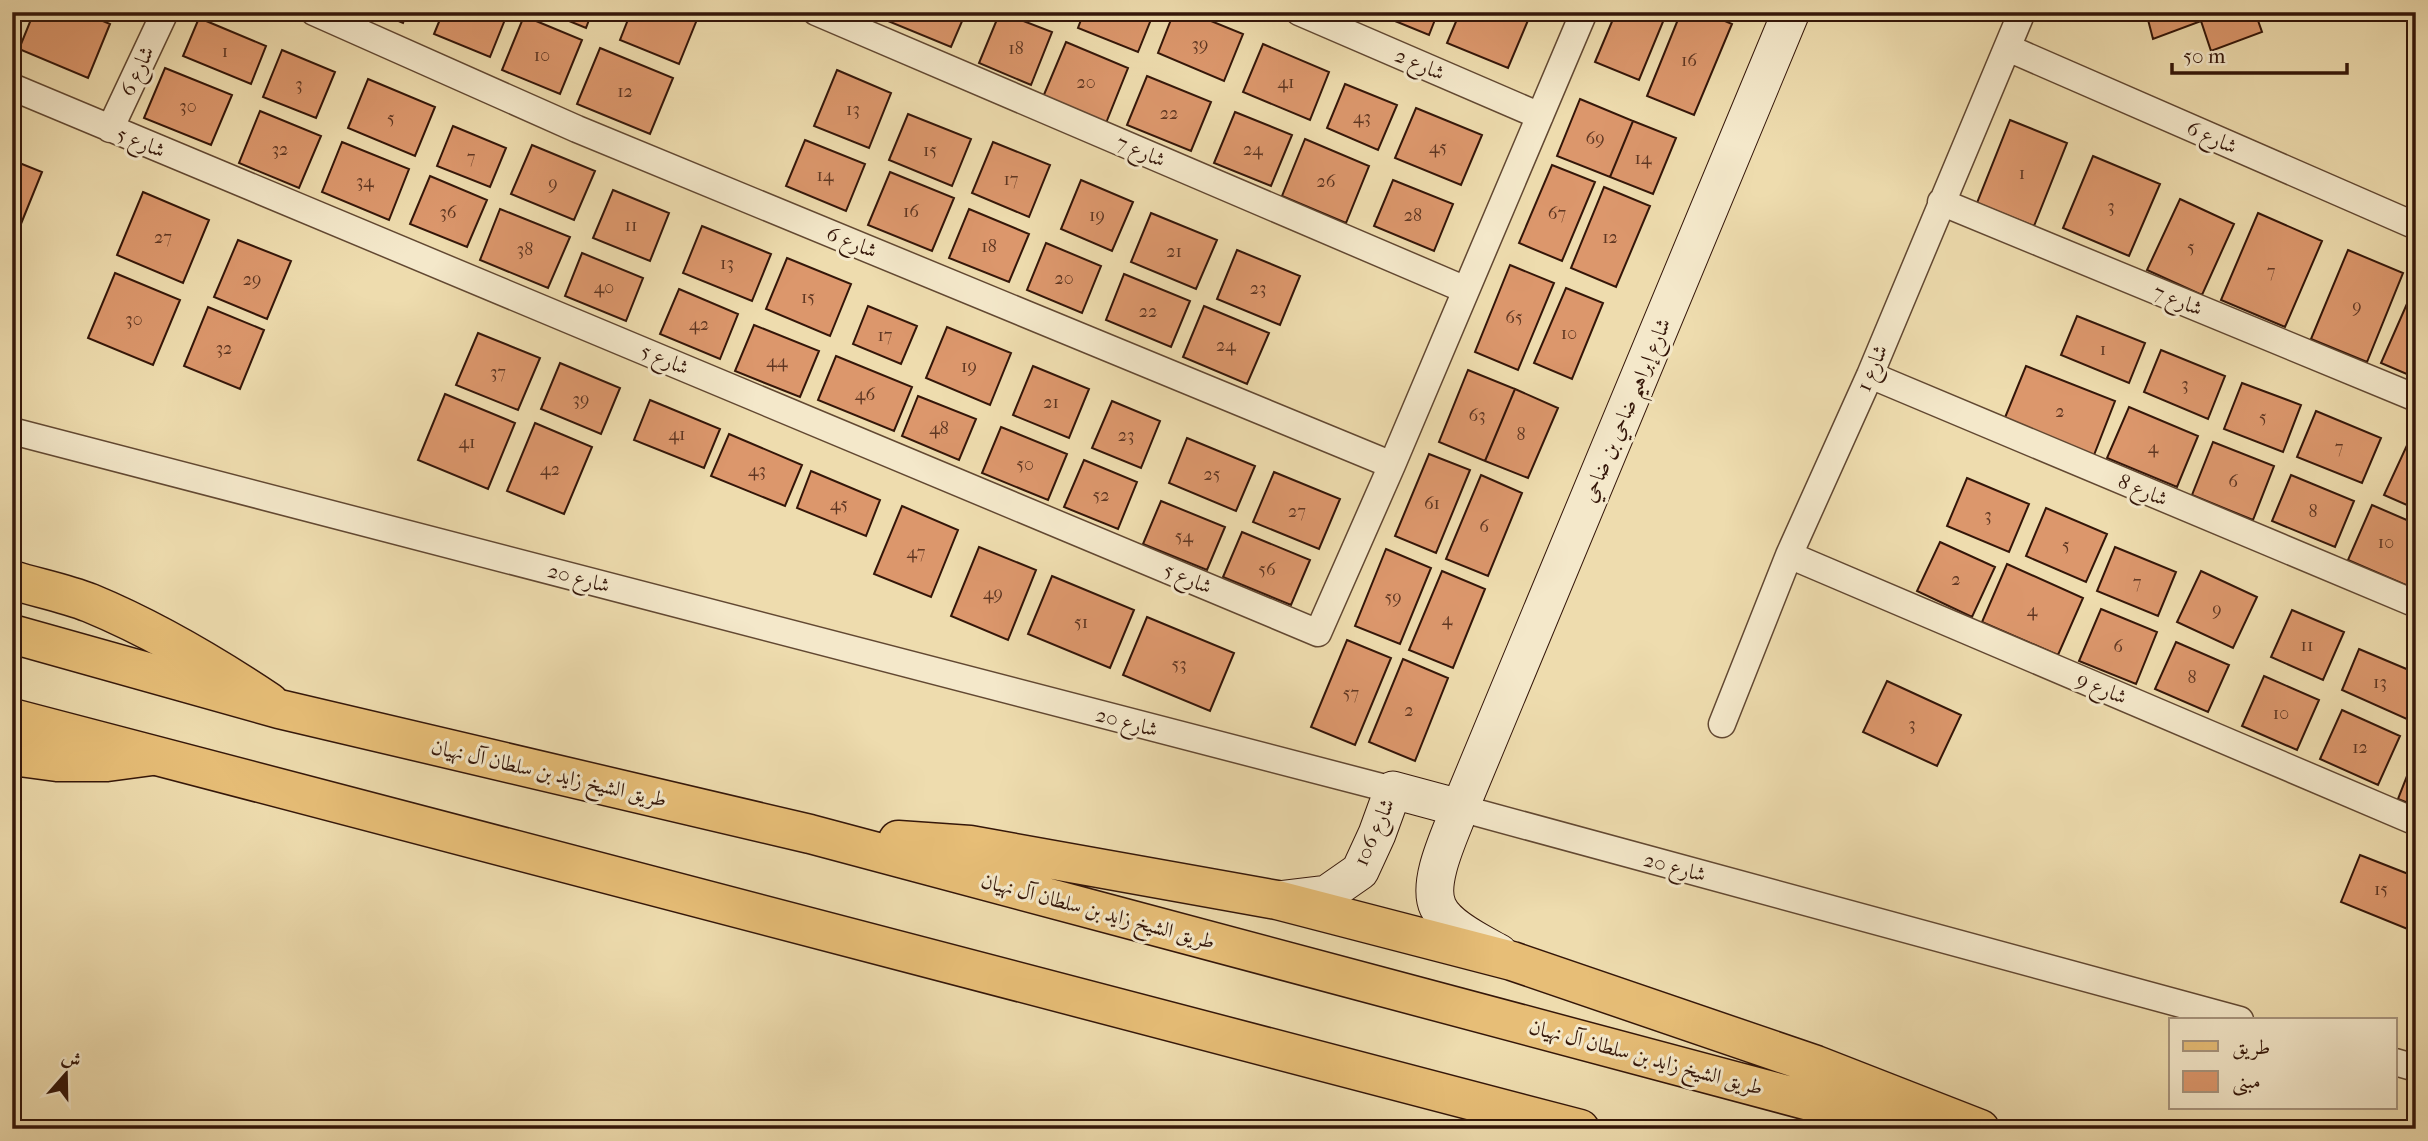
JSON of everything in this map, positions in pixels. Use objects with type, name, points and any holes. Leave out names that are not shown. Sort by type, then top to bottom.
[{"type":"main road","name":"طريق الشيخ زايد بن سلطان آل نهيان","points":[[12,580],[87,602],[127,620],[205,661],[279,709]]},
{"type":"main road","name":"طريق الشيخ زايد بن سلطان آل نهيان","points":[[12,634],[279,709],[810,835],[1914,1129]]},
{"type":"main road","points":[[12,718],[1580,1129]]},
{"type":"main road","points":[[12,756],[57,762],[107,762],[152,756]]},
{"type":"main road","points":[[810,835],[970,845],[1277,900],[1512,961],[1816,1065],[1980,1129]]},
{"type":"street","name":"شارع 6","points":[[110,129],[165,12]]},
{"type":"street","name":"شارع 6","points":[[314,12],[577,129],[1392,465]]},
{"type":"street","name":"شارع 7","points":[[816,12],[1466,290]]},
{"type":"street","name":"شارع 2","points":[[1299,12],[1540,116]]},
{"type":"street","points":[[1392,465],[1584,12]]},
{"type":"street","name":"شارع إبراهيم ضاحي بن ضاحي","points":[[1460,808],[1791,12]]},
{"type":"street","name":"شارع 1","points":[[1722,724],[1789,555],[1870,375],[2022,12]]},
{"type":"street","name":"شارع 6","points":[[2008,48],[2416,226]]},
{"type":"street","name":"شارع 5","points":[[12,87],[1318,633],[1392,465]]},
{"type":"street","name":"شارع 7","points":[[1941,202],[2416,398]]},
{"type":"street","name":"شارع 8","points":[[1870,375],[2416,604]]},
{"type":"street","name":"شارع 20","points":[[12,431],[1393,790],[2233,1018]]},
{"type":"street","name":"شارع 9","points":[[1789,555],[2416,822]]},
{"type":"street","name":"شارع 106","points":[[1277,900],[1327,894],[1360,871],[1393,790]]},
{"type":"street","points":[[1460,808],[1438,870],[1438,908],[1448,920],[1472,938],[1512,961]]},
{"type":"street","points":[[2396,1062],[2416,1068]]},
{"type":"building","points":[[34,12],[82,12],[110,24],[88,78],[19,49]]},
{"type":"building","points":[[377,12],[407,12],[403,23]]},
{"type":"building","points":[[443,12],[508,12],[490,57],[434,34]]},
{"type":"building","points":[[547,12],[592,12],[586,28]]},
{"type":"building","points":[[631,12],[688,12],[698,17],[679,64],[620,40]]},
{"type":"building","points":[[886,12],[966,12],[951,47],[883,19]]},
{"type":"building","points":[[1000,12],[1052,32],[1031,85],[979,63]]},
{"type":"building","points":[[1084,12],[1154,12],[1138,52],[1078,28]]},
{"type":"building","points":[[1174,12],[1189,12],[1243,34],[1224,81],[1158,53]]},
{"type":"building","points":[[1373,12],[1438,12],[1429,35]]},
{"type":"building","points":[[1460,12],[1514,12],[1529,18],[1508,68],[1447,43]]},
{"type":"building","points":[[1616,12],[1667,12],[1639,80],[1595,62]]},
{"type":"building","points":[[1681,12],[1704,12],[1732,24],[1694,115],[1647,96]]},
{"type":"building","points":[[2146,12],[2255,12],[2262,32],[2211,51],[2201,21],[2153,39]]},
{"type":"building","points":[[524,16],[582,40],[560,94],[502,70]]},
{"type":"building","points":[[199,18],[266,46],[251,84],[183,56]]},
{"type":"building","points":[[1066,42],[1128,68],[1106,123],[1043,97]]},
{"type":"building","points":[[1263,44],[1329,72],[1310,120],[1243,92]]},
{"type":"building","points":[[600,48],[673,78],[650,134],[577,104]]},
{"type":"building","points":[[282,50],[335,72],[316,118],[263,97]]},
{"type":"building","points":[[165,68],[232,95],[211,145],[144,118]]},
{"type":"building","points":[[837,70],[891,93],[869,148],[814,126]]},
{"type":"building","points":[[1147,76],[1211,102],[1191,151],[1127,125]]},
{"type":"building","points":[[368,79],[435,107],[415,156],[348,128]]},
{"type":"building","points":[[1345,84],[1397,105],[1378,150],[1327,128]]},
{"type":"building","points":[[1580,99],[1633,121],[1610,177],[1557,156]]},
{"type":"building","points":[[1416,108],[1482,135],[1461,185],[1395,158]]},
{"type":"building","points":[[260,111],[321,136],[299,188],[239,163]]},
{"type":"building","points":[[1235,112],[1292,135],[1271,186],[1214,163]]},
{"type":"building","points":[[908,114],[971,139],[952,186],[889,160]]},
{"type":"building","points":[[2010,120],[2067,143],[2034,226],[1977,203]]},
{"type":"building","points":[[1633,121],[1676,138],[1653,194],[1610,177]]},
{"type":"building","points":[[453,126],[506,148],[490,187],[437,166]]},
{"type":"building","points":[[1305,139],[1369,166],[1346,223],[1282,196]]},
{"type":"building","points":[[805,140],[865,164],[846,211],[786,186]]},
{"type":"building","points":[[342,142],[409,169],[389,220],[322,192]]},
{"type":"building","points":[[993,142],[1050,165],[1029,217],[972,193]]},
{"type":"building","points":[[532,145],[595,171],[574,220],[511,194]]},
{"type":"building","points":[[2093,156],[2160,184],[2129,256],[2063,228]]},
{"type":"building","points":[[12,160],[42,172],[12,246]]},
{"type":"building","points":[[1552,165],[1595,182],[1562,261],[1519,243]]},
{"type":"building","points":[[890,172],[954,198],[932,251],[868,225]]},
{"type":"building","points":[[430,176],[487,200],[467,247],[410,224]]},
{"type":"building","points":[[1081,180],[1133,202],[1112,251],[1061,229]]},
{"type":"building","points":[[1393,180],[1453,204],[1434,251],[1374,226]]},
{"type":"building","points":[[1604,187],[1650,206],[1616,287],[1571,268]]},
{"type":"building","points":[[613,190],[669,213],[650,261],[593,238]]},
{"type":"building","points":[[143,192],[209,220],[183,283],[117,255]]},
{"type":"building","points":[[2180,199],[2234,224],[2202,295],[2147,270]]},
{"type":"building","points":[[500,209],[570,237],[548,288],[480,260]]},
{"type":"building","points":[[969,209],[1029,234],[1009,282],[949,258]]},
{"type":"building","points":[[1151,213],[1217,240],[1196,289],[1131,262]]},
{"type":"building","points":[[2258,213],[2322,241],[2285,327],[2221,300]]},
{"type":"building","points":[[702,226],[771,254],[752,301],[683,273]]},
{"type":"building","points":[[238,240],[291,261],[267,319],[214,297]]},
{"type":"building","points":[[1046,243],[1101,266],[1082,313],[1027,290]]},
{"type":"building","points":[[1237,250],[1300,276],[1280,325],[1217,299]]},
{"type":"building","points":[[2348,250],[2403,273],[2367,362],[2311,339]]},
{"type":"building","points":[[582,253],[643,278],[626,321],[565,296]]},
{"type":"building","points":[[787,258],[851,284],[830,336],[766,309]]},
{"type":"building","points":[[1510,265],[1554,283],[1518,370],[1475,352]]},
{"type":"building","points":[[115,273],[180,300],[153,365],[88,338]]},
{"type":"building","points":[[1124,274],[1190,301],[1171,347],[1106,320]]},
{"type":"building","points":[[1566,288],[1603,303],[1572,379],[1534,363]]},
{"type":"building","points":[[679,289],[738,314],[720,359],[660,334]]},
{"type":"building","points":[[2413,290],[2416,291],[2416,378],[2381,363]]},
{"type":"building","points":[[868,306],[917,326],[901,364],[853,344]]},
{"type":"building","points":[[1204,306],[1269,333],[1247,384],[1183,357]]},
{"type":"building","points":[[208,307],[264,330],[240,389],[184,366]]},
{"type":"building","points":[[2077,316],[2145,343],[2129,383],[2061,355]]},
{"type":"building","points":[[754,325],[819,351],[800,397],[735,371]]},
{"type":"building","points":[[947,327],[1011,353],[990,405],[926,378]]},
{"type":"building","points":[[478,333],[540,358],[518,410],[456,385]]},
{"type":"building","points":[[2161,350],[2225,376],[2208,419],[2144,392]]},
{"type":"building","points":[[836,356],[912,387],[894,431],[818,400]]},
{"type":"building","points":[[560,363],[620,388],[601,434],[541,409]]},
{"type":"building","points":[[1033,366],[1089,389],[1069,438],[1013,415]]},
{"type":"building","points":[[2026,366],[2115,401],[2094,455],[2004,420]]},
{"type":"building","points":[[1468,370],[1515,389],[1485,461],[1439,442]]},
{"type":"building","points":[[2242,383],[2301,405],[2283,452],[2224,429]]},
{"type":"building","points":[[1515,389],[1558,408],[1528,478],[1485,461]]},
{"type":"building","points":[[445,394],[515,423],[488,489],[418,460]]},
{"type":"building","points":[[918,396],[976,419],[959,460],[902,436]]},
{"type":"building","points":[[650,400],[720,429],[704,468],[634,440]]},
{"type":"building","points":[[1112,401],[1160,421],[1141,468],[1092,448]]},
{"type":"building","points":[[2129,407],[2198,436],[2177,487],[2107,458]]},
{"type":"building","points":[[2316,411],[2381,438],[2362,483],[2297,457]]},
{"type":"building","points":[[535,423],[592,447],[564,514],[507,491]]},
{"type":"building","points":[[1001,427],[1067,454],[1048,500],[982,473]]},
{"type":"building","points":[[729,434],[802,465],[785,506],[711,476]]},
{"type":"building","points":[[1187,438],[1255,466],[1236,511],[1169,483]]},
{"type":"building","points":[[2213,442],[2274,466],[2253,520],[2192,495]]},
{"type":"building","points":[[2408,443],[2416,447],[2416,509],[2384,495]]},
{"type":"building","points":[[1429,454],[1470,470],[1436,553],[1395,536]]},
{"type":"building","points":[[1084,460],[1137,482],[1118,529],[1064,507]]},
{"type":"building","points":[[811,471],[880,500],[866,536],[797,508]]},
{"type":"building","points":[[1274,472],[1340,499],[1319,549],[1253,522]]},
{"type":"building","points":[[1481,475],[1522,493],[1488,576],[1446,559]]},
{"type":"building","points":[[2291,475],[2354,501],[2335,547],[2272,521]]},
{"type":"building","points":[[1967,478],[2029,504],[2009,552],[1947,526]]},
{"type":"building","points":[[1161,501],[1225,527],[1207,570],[1143,544]]},
{"type":"building","points":[[2372,505],[2416,524],[2415,589],[2348,560]]},
{"type":"building","points":[[902,506],[958,530],[931,597],[874,574]]},
{"type":"building","points":[[2046,508],[2107,534],[2086,582],[2026,556]]},
{"type":"building","points":[[1242,532],[1310,560],[1291,605],[1223,577]]},
{"type":"building","points":[[1940,542],[1995,567],[1972,617],[1917,591]]},
{"type":"building","points":[[979,547],[1036,570],[1008,640],[951,616]]},
{"type":"building","points":[[2115,547],[2176,572],[2158,616],[2097,591]]},
{"type":"building","points":[[1386,549],[1431,568],[1400,644],[1355,626]]},
{"type":"building","points":[[2007,564],[2083,598],[2058,655],[1982,622]]},
{"type":"building","points":[[1442,571],[1485,589],[1453,668],[1409,650]]},
{"type":"building","points":[[2201,571],[2257,597],[2233,648],[2177,622]]},
{"type":"building","points":[[1052,576],[1134,610],[1110,668],[1028,634]]},
{"type":"building","points":[[2101,609],[2157,632],[2136,684],[2079,661]]},
{"type":"building","points":[[2292,610],[2344,632],[2323,680],[2271,657]]},
{"type":"building","points":[[1147,617],[1234,653],[1210,711],[1123,675]]},
{"type":"building","points":[[1347,640],[1391,658],[1355,745],[1311,727]]},
{"type":"building","points":[[2176,642],[2229,665],[2208,712],[2155,689]]},
{"type":"building","points":[[2359,649],[2416,673],[2416,705],[2409,720],[2342,690]]},
{"type":"building","points":[[1403,659],[1448,678],[1415,761],[1369,742]]},
{"type":"building","points":[[2264,676],[2319,700],[2297,750],[2242,726]]},
{"type":"building","points":[[1887,681],[1961,715],[1937,766],[1863,732]]},
{"type":"building","points":[[2342,710],[2400,736],[2378,785],[2320,759]]},
{"type":"building","points":[[2416,753],[2416,806],[2398,799]]},
{"type":"building","points":[[2360,855],[2416,877],[2415,932],[2341,902]]}]
